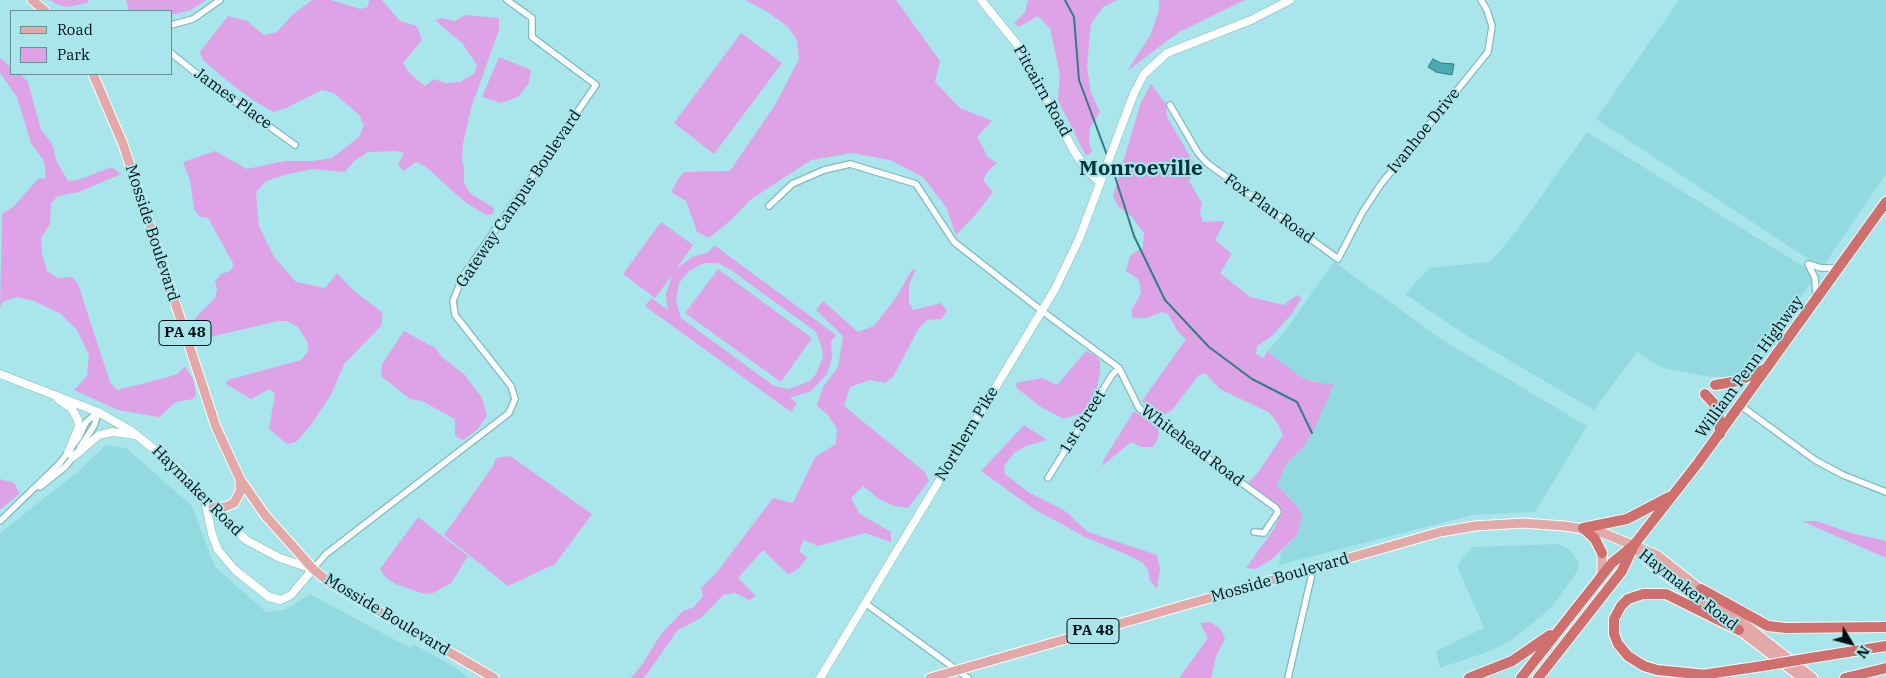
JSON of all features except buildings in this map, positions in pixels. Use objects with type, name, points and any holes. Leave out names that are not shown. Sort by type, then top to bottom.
[{"type":"highway","name":"William Penn Highway","points":[[1521,678],[1612,563],[1633,546],[1674,494],[1741,406],[1886,202]]},
{"type":"highway","points":[[1715,385],[1738,381],[1768,368]]},
{"type":"highway","points":[[1705,394],[1718,408],[1720,434]]},
{"type":"highway","points":[[1583,528],[1627,519],[1674,494]]},
{"type":"highway","points":[[1583,528],[1595,539],[1602,553]]},
{"type":"highway","name":"William Penn Highway","points":[[1538,678],[1622,571],[1633,546]]},
{"type":"highway","points":[[1701,589],[1768,626],[1786,628],[1886,627]]},
{"type":"highway","points":[[1707,675],[1657,670],[1644,666],[1628,656],[1618,644],[1613,630],[1614,619],[1621,606],[1638,595],[1654,592],[1666,594],[1739,630]]},
{"type":"highway","points":[[1469,678],[1499,667],[1521,656],[1567,620]]},
{"type":"highway","points":[[1686,678],[1886,646]]},
{"type":"highway","points":[[1845,678],[1886,668]]},
{"type":"main road","points":[[32,0],[44,10]]},
{"type":"main road","name":"Pitcairn Road","points":[[982,0],[1030,65],[1074,151],[1085,168],[1100,183]]},
{"type":"main road","name":"Northern Pike","points":[[820,678],[1042,311],[1079,239],[1134,93],[1150,66],[1167,53],[1251,20],[1290,0]]},
{"type":"main road","name":"Mosside Boulevard","points":[[93,75],[123,144],[216,427],[240,479],[265,515],[313,569],[356,599],[494,678]]},
{"type":"main road","name":"Haymaker Road","points":[[0,374],[98,412],[139,436],[179,469],[234,529],[252,543],[280,558],[313,569]]},
{"type":"main road","points":[[49,392],[72,409],[78,420],[79,426],[71,455]]},
{"type":"main road","points":[[71,455],[99,435],[113,432],[139,436]]},
{"type":"main road","points":[[213,506],[225,507],[234,503],[240,492],[240,479]]},
{"type":"main road","points":[[204,497],[212,534],[218,550],[235,570],[269,597],[275,600],[286,598],[313,569]]},
{"type":"main road","name":"Mosside Boulevard","points":[[930,678],[1440,532],[1474,526],[1523,523],[1583,528],[1612,535],[1633,546]]},
{"type":"main road","name":"Haymaker Road","points":[[1633,546],[1657,555],[1813,678]]},
{"type":"main road","name":"Haymaker Road","points":[[1633,546],[1651,564],[1802,678]]},
{"type":"main road","points":[[1602,553],[1602,576]]},
{"type":"street","points":[[172,25],[193,19],[220,0]]},
{"type":"street","name":"Gateway Campus Boulevard","points":[[313,569],[326,554],[509,414],[515,399],[510,386],[455,315],[453,300],[463,276],[596,85],[532,37],[532,18],[507,0]]},
{"type":"street","name":"Ivanhoe Drive","points":[[1338,259],[1362,213],[1381,184],[1488,52],[1492,26],[1487,10],[1481,0]]},
{"type":"street","name":"James Place","points":[[172,54],[202,78],[295,145]]},
{"type":"street","name":"Fox Plan Road","points":[[1170,105],[1198,153],[1207,164],[1338,259]]},
{"type":"street","name":"Whitehead Road","points":[[769,206],[792,184],[824,170],[850,164],[916,184],[954,242],[1119,368],[1139,408],[1276,508],[1278,512],[1264,533],[1254,532]]},
{"type":"street","points":[[1816,301],[1815,278],[1808,264],[1822,268],[1840,268]]},
{"type":"street","name":"1st Street","points":[[1048,478],[1112,375],[1119,368]]},
{"type":"street","points":[[1741,406],[1815,460],[1843,475],[1886,492]]},
{"type":"street","points":[[0,521],[71,455],[86,422],[98,412]]},
{"type":"street","points":[[1288,678],[1313,569]]},
{"type":"street","points":[[865,603],[968,678]]},
{"type":"shaded area","points":[[1679,0],[1886,0],[1886,174],[1822,268],[1596,119]]},
{"type":"shaded area","points":[[1433,59],[1441,63],[1454,64],[1452,75],[1436,72],[1428,67]]},
{"type":"shaded area","points":[[1587,132],[1817,275],[1748,369],[1729,377],[1710,377],[1660,367],[1637,352],[1594,410],[1466,335],[1405,294],[1429,268],[1490,262],[1515,233]]},
{"type":"shaded area","points":[[1334,262],[1444,341],[1587,426],[1535,512],[1472,515],[1279,565],[1281,552],[1297,535],[1293,501],[1277,485],[1286,464],[1303,448],[1334,384],[1314,382],[1299,376],[1267,351],[1283,334]]},
{"type":"shaded area","points":[[106,445],[126,448],[192,506],[215,567],[266,612],[285,610],[310,594],[410,648],[413,644],[452,665],[469,678],[0,678],[0,533],[75,474]]},
{"type":"shaded area","points":[[1559,544],[1570,550],[1579,563],[1577,572],[1550,609],[1510,641],[1490,651],[1440,668],[1436,651],[1484,628],[1457,566],[1472,547]]},
{"type":"green space","points":[[50,0],[89,0],[87,3],[67,7]]},
{"type":"green space","points":[[126,0],[206,0],[191,10],[172,15],[172,10],[129,10]]},
{"type":"green space","points":[[312,0],[331,0],[360,9],[368,7],[369,0],[382,0],[400,21],[417,26],[422,40],[403,63],[410,74],[425,86],[434,79],[445,83],[460,82],[474,74],[477,65],[462,43],[435,20],[441,18],[455,21],[465,15],[499,18],[499,30],[471,108],[463,144],[462,161],[464,183],[470,193],[494,208],[493,214],[486,215],[465,202],[426,167],[416,162],[404,171],[398,165],[404,153],[396,151],[368,152],[354,161],[345,172],[314,169],[288,174],[266,181],[256,192],[259,226],[274,257],[296,282],[325,288],[337,273],[354,291],[383,313],[381,326],[344,364],[332,393],[311,425],[296,442],[287,444],[269,429],[275,393],[269,389],[251,399],[226,384],[228,380],[301,360],[308,352],[308,343],[298,327],[287,321],[278,321],[202,339],[193,328],[196,317],[215,298],[217,290],[215,281],[221,274],[230,271],[234,265],[208,218],[200,217],[194,209],[190,180],[183,162],[215,151],[247,169],[285,161],[312,161],[332,158],[359,137],[364,125],[359,115],[334,93],[322,90],[286,108],[273,112],[230,83],[203,60],[200,52],[228,16],[247,21],[264,35],[277,32],[292,15]]},
{"type":"green space","points":[[745,0],[896,0],[940,61],[935,82],[960,108],[992,121],[977,137],[988,157],[997,163],[988,171],[983,180],[993,192],[977,213],[956,235],[946,207],[923,177],[890,160],[852,153],[811,160],[750,200],[731,220],[709,238],[697,232],[686,201],[671,192],[678,179],[684,172],[730,171],[775,105],[799,59],[797,40],[788,27],[768,12]]},
{"type":"green space","points":[[1028,0],[1117,0],[1103,7],[1091,24],[1087,66],[1091,93],[1100,112],[1090,128],[1089,143],[1092,152],[1086,156],[1058,100],[1060,75],[1050,28],[1038,16],[1019,27],[1014,23],[1025,12]]},
{"type":"green space","points":[[1159,0],[1245,0],[1179,32],[1127,71],[1150,36],[1159,11]]},
{"type":"green space","points":[[741,33],[782,63],[714,154],[674,123]]},
{"type":"green space","points":[[499,57],[531,70],[529,83],[518,97],[501,103],[482,97]]},
{"type":"green space","points":[[0,58],[10,66],[10,75],[21,75],[28,82],[41,130],[52,143],[56,160],[68,181],[78,180],[112,167],[121,174],[79,192],[58,196],[51,203],[50,224],[41,238],[42,253],[47,271],[58,278],[72,277],[78,284],[110,382],[117,390],[177,374],[185,366],[193,379],[196,394],[193,399],[176,402],[159,417],[118,410],[74,390],[87,376],[89,355],[77,330],[61,314],[34,301],[16,297],[3,302],[0,307],[2,214],[13,207],[38,179],[46,178],[44,161],[31,143],[17,97],[0,73]]},
{"type":"green space","points":[[1151,84],[1166,104],[1167,117],[1194,163],[1194,172],[1189,181],[1202,203],[1200,214],[1203,222],[1225,221],[1215,240],[1232,254],[1220,273],[1250,297],[1284,305],[1297,295],[1302,298],[1290,316],[1272,336],[1257,346],[1256,354],[1264,358],[1267,351],[1299,376],[1314,382],[1334,384],[1316,425],[1303,448],[1286,464],[1277,485],[1299,508],[1302,517],[1297,535],[1272,559],[1256,569],[1246,568],[1274,529],[1282,511],[1248,483],[1259,471],[1283,435],[1278,424],[1270,413],[1220,389],[1205,373],[1199,375],[1172,410],[1163,415],[1152,412],[1142,401],[1186,339],[1178,332],[1168,314],[1162,312],[1147,318],[1133,318],[1131,311],[1141,293],[1139,280],[1126,271],[1130,256],[1143,247],[1144,233],[1132,217],[1118,206],[1113,196],[1141,102]]},
{"type":"green space","points":[[661,222],[693,245],[677,268],[692,257],[709,252],[714,245],[836,335],[831,342],[832,358],[827,374],[811,391],[790,398],[797,403],[791,412],[645,306],[651,298],[668,310],[666,294],[672,275],[655,298],[623,274]],"holes":[[[704,263],[718,263],[731,270],[816,332],[823,357],[816,374],[810,381],[789,389],[774,386],[681,318],[676,301],[679,283],[689,271]]]},
{"type":"green space","points":[[718,269],[812,338],[781,382],[685,313]]},
{"type":"green space","points":[[916,269],[909,285],[909,303],[913,310],[941,303],[947,311],[941,319],[927,320],[919,328],[893,377],[885,383],[870,380],[850,387],[844,406],[925,472],[929,481],[908,508],[894,506],[879,499],[863,486],[851,498],[860,514],[891,532],[891,542],[865,533],[818,546],[804,540],[799,551],[807,558],[798,569],[788,574],[763,550],[738,578],[756,596],[749,600],[735,593],[723,595],[701,618],[678,630],[644,678],[631,678],[641,666],[661,634],[683,611],[694,607],[703,596],[701,588],[717,572],[773,498],[793,503],[815,457],[836,444],[837,429],[828,415],[817,406],[823,387],[838,367],[843,336],[816,310],[823,301],[858,332],[874,326],[895,299],[912,270]]},
{"type":"green space","points":[[404,331],[435,348],[443,358],[464,374],[482,398],[487,416],[477,430],[463,440],[455,436],[455,419],[422,401],[410,399],[381,376],[382,364]]},
{"type":"green space","points":[[1086,351],[1096,356],[1100,362],[1100,373],[1097,388],[1083,413],[1064,419],[1041,407],[1018,389],[1015,383],[1042,378],[1057,385]]},
{"type":"green space","points":[[1134,411],[1156,426],[1159,431],[1158,438],[1153,447],[1141,447],[1131,442],[1102,466],[1104,459]]},
{"type":"green space","points":[[1024,425],[1047,440],[1026,446],[1014,453],[1004,466],[1005,474],[1028,492],[1065,511],[1088,532],[1157,555],[1160,569],[1157,589],[1150,581],[1148,570],[1143,563],[1085,537],[1034,509],[981,471]]},
{"type":"green space","points":[[510,456],[592,514],[555,564],[508,586],[444,535],[493,466],[496,458]]},
{"type":"green space","points":[[0,479],[14,483],[20,493],[0,510]]},
{"type":"green space","points":[[418,517],[468,556],[451,583],[433,593],[424,594],[396,584],[386,578],[380,569]]},
{"type":"green space","points":[[1802,521],[1817,521],[1851,533],[1886,541],[1886,558]]},
{"type":"green space","points":[[1211,622],[1221,630],[1225,639],[1216,656],[1211,678],[1179,678],[1208,638],[1200,623]]},
{"type":"waterway","points":[[1065,0],[1074,17],[1079,80],[1107,155]]},
{"type":"waterway","points":[[1111,164],[1134,236],[1165,300],[1209,347],[1252,379],[1297,402],[1312,433]]},
{"type":"district","name":"Monroeville","points":[[1141,169]]}]
